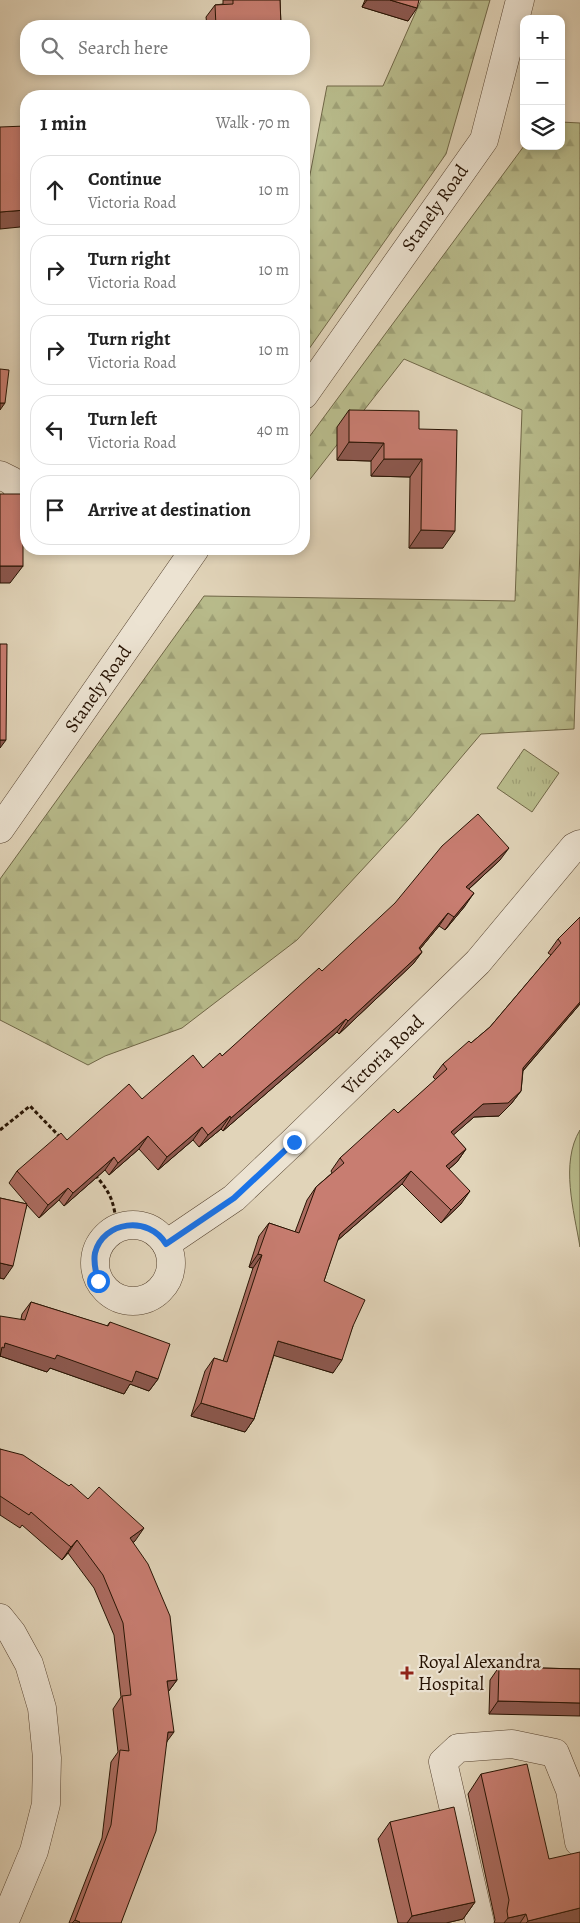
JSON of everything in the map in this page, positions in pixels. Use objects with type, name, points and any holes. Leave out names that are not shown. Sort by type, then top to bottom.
[{"type":"street","name":"Stanely Road","points":[[310,386],[484,140],[520,0]]},
{"type":"street","points":[[0,474],[12,481],[20,491]]},
{"type":"street","name":"Stanely Road","points":[[0,829],[182,555]]},
{"type":"street","name":"Victoria Road","points":[[166,1244],[234,1198],[294,1142],[478,962],[574,847],[580,844]]},
{"type":"street","points":[[130,1225],[143,1226],[155,1232],[166,1244],[169,1249],[171,1263],[169,1276],[162,1288],[152,1297],[130,1302],[117,1299],[106,1291],[98,1281],[94,1267],[95,1253],[101,1241],[117,1228],[130,1225]]},
{"type":"street","points":[[0,1618],[12,1633],[29,1664],[42,1708],[47,1758],[46,1804],[34,1852],[4,1923]]},
{"type":"street","points":[[480,1923],[442,1762],[458,1748],[512,1744],[555,1753],[570,1790],[579,1842]]},
{"type":"path","points":[[0,1130],[30,1106],[62,1140]]},
{"type":"path","points":[[95,1175],[108,1189],[114,1207],[117,1228]]},
{"type":"green space","points":[[421,0],[490,0],[446,154],[310,347],[310,175],[327,86],[383,86]]},
{"type":"green space","points":[[565,122],[580,123],[580,548],[574,729],[481,734],[409,819],[297,940],[182,1028],[105,1056],[88,1065],[0,1020],[0,879],[204,596],[515,601],[522,410],[404,359],[310,479],[310,436],[521,150],[565,150]]},
{"type":"green space","points":[[524,749],[559,773],[532,812],[497,788]]},
{"type":"green space","points":[[580,1130],[580,1247],[572,1203],[570,1172],[574,1143]]},
{"type":"building","points":[[233,0],[280,0],[281,20],[216,20],[215,5],[233,4]]},
{"type":"building","points":[[390,0],[419,0],[417,8]]},
{"type":"building","points":[[20,126],[20,210],[0,212],[0,127]]},
{"type":"building","points":[[0,369],[9,370],[5,403],[0,403]]},
{"type":"building","points":[[349,410],[419,411],[419,429],[457,430],[455,531],[421,530],[422,459],[384,459],[384,443],[349,442]]},
{"type":"building","points":[[0,494],[20,494],[20,555],[23,555],[23,566],[0,566]]},
{"type":"building","points":[[0,644],[7,644],[6,740],[0,740]]},
{"type":"building","points":[[478,814],[509,848],[466,887],[474,893],[454,917],[448,913],[419,948],[422,952],[348,1021],[346,1019],[231,1118],[230,1116],[208,1135],[202,1127],[167,1157],[148,1136],[118,1163],[114,1157],[73,1193],[68,1188],[48,1205],[17,1171],[61,1133],[67,1140],[129,1084],[142,1099],[193,1055],[203,1068],[220,1053],[222,1056],[319,968],[322,971],[395,903],[442,846]]},
{"type":"building","points":[[580,917],[580,1002],[523,1068],[521,1091],[508,1103],[483,1104],[451,1132],[466,1149],[446,1166],[470,1191],[451,1210],[411,1171],[340,1234],[324,1281],[365,1300],[353,1326],[342,1360],[278,1341],[254,1419],[201,1403],[214,1358],[227,1362],[262,1255],[258,1254],[269,1223],[299,1233],[316,1187],[344,1163],[340,1158],[394,1109],[398,1113],[447,1069],[443,1064],[469,1041],[471,1043],[490,1027],[561,943],[558,939]]},
{"type":"building","points":[[0,1198],[27,1204],[13,1266],[0,1263]]},
{"type":"building","points":[[31,1302],[108,1326],[110,1322],[170,1344],[158,1379],[136,1371],[132,1382],[57,1355],[55,1359],[5,1343],[0,1357],[0,1316],[25,1320]]},
{"type":"building","points":[[0,1449],[23,1455],[69,1486],[71,1484],[88,1499],[99,1487],[144,1528],[130,1538],[148,1564],[170,1616],[177,1680],[167,1681],[174,1732],[168,1732],[156,1831],[121,1923],[79,1923],[75,1920],[111,1825],[120,1750],[129,1751],[122,1696],[131,1695],[123,1623],[103,1575],[77,1540],[71,1547],[31,1512],[29,1515],[0,1496]]},
{"type":"building","points":[[499,1667],[580,1669],[580,1703],[498,1701]]},
{"type":"building","points":[[527,1764],[549,1859],[580,1852],[580,1908],[528,1921],[526,1914],[508,1918],[509,1900],[481,1774]]},
{"type":"building","points":[[454,1807],[475,1902],[412,1916],[390,1822]]},
{"type":"place","name":"Royal Alexandra Hospital","points":[[407,1673]]},
{"type":"route","points":[[98,1281],[94,1267],[95,1253],[101,1241],[110,1231],[130,1225],[143,1226],[155,1232],[166,1244],[234,1198],[294,1142]]}]
